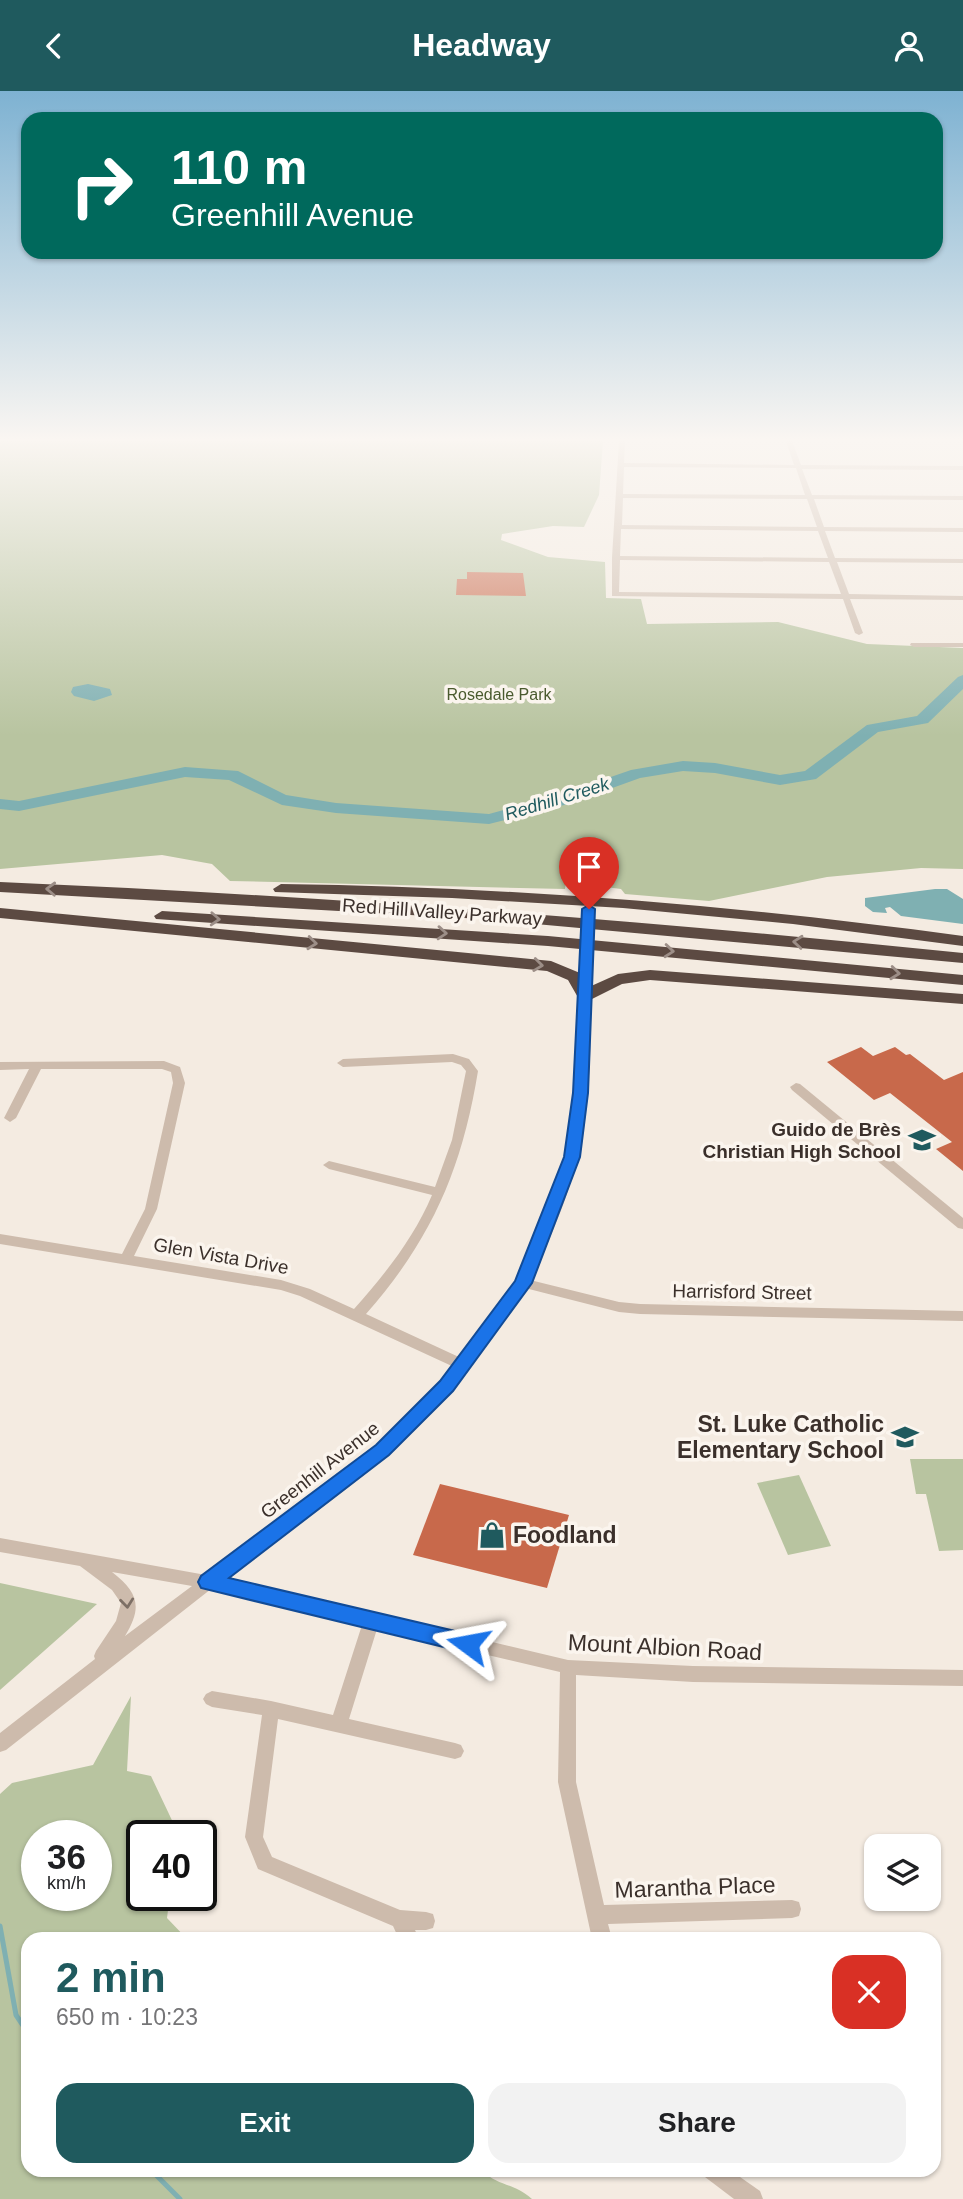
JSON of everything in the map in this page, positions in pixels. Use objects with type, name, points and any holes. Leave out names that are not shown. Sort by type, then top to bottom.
[{"type":"highway","name":"Red Hill Valley Parkway","points":[[0,887],[103,891],[546,920],[963,958]]},
{"type":"highway","points":[[103,891],[154,888],[411,890],[828,923],[963,941]]},
{"type":"highway","name":"Red Hill Valley Parkway","points":[[0,911],[353,926],[716,955],[963,980]]},
{"type":"highway","points":[[0,911],[551,966],[574,977],[586,996],[614,979],[650,975],[963,999]]},
{"type":"street","points":[[617,539],[615,594],[963,598]]},
{"type":"street","points":[[824,539],[859,633]]},
{"type":"street","points":[[616,558],[963,561]]},
{"type":"street","points":[[914,645],[963,645]]},
{"type":"street","name":"Greenhill Avenue","points":[[0,1744],[93,1668],[383,1450],[446,1386],[523,1283],[572,1157],[580,1093],[589,905]]},
{"type":"street","points":[[343,1063],[453,1058],[465,1062],[472,1071],[466,1122],[439,1192],[391,1279],[356,1316]]},
{"type":"street","points":[[0,1066],[164,1065],[176,1070],[179,1083],[151,1209],[126,1259]]},
{"type":"street","points":[[10,1118],[36,1067]]},
{"type":"street","points":[[796,1087],[963,1225]]},
{"type":"street","points":[[329,1165],[439,1192]]},
{"type":"street","name":"Glen Vista Drive","points":[[2,1241],[281,1285],[463,1365]]},
{"type":"street","name":"Harrisford Street","points":[[523,1283],[619,1307],[640,1309],[963,1316]]},
{"type":"street","name":"Mount Albion Road","points":[[0,1545],[209,1582],[568,1667],[693,1674],[963,1678]]},
{"type":"street","points":[[80,1560],[115,1580],[125,1590],[129,1599],[129,1614],[93,1668]]},
{"type":"street","points":[[339,1725],[371,1622]]},
{"type":"street","points":[[568,1667],[567,1782],[601,1932]]},
{"type":"street","points":[[212,1699],[271,1709],[455,1751]]},
{"type":"street","points":[[271,1709],[254,1837],[265,1863],[400,1919],[426,1921]]},
{"type":"street","name":"Marantha Place","points":[[599,1915],[792,1909]]},
{"type":"street","points":[[400,1919],[406,1932]]},
{"type":"street","points":[[722,2177],[752,2199]]},
{"type":"green space","name":"Rosedale Park","points":[[0,539],[501,539],[548,557],[605,562],[606,598],[641,599],[647,624],[778,622],[867,644],[963,648],[963,869],[921,868],[827,877],[709,901],[625,894],[621,889],[566,882],[565,889],[230,881],[212,864],[162,855],[0,869]]},
{"type":"green space","points":[[910,1459],[963,1459],[963,1550],[939,1551],[926,1494],[916,1494]]},
{"type":"green space","points":[[799,1475],[831,1546],[788,1555],[757,1483]]},
{"type":"green space","points":[[0,1583],[97,1604],[0,1690]]},
{"type":"green space","points":[[131,1696],[127,1771],[151,1776],[172,1820],[126,1820],[126,1911],[168,1911],[167,1918],[180,1932],[21,1932],[21,2177],[491,2177],[532,2199],[0,2199],[0,1794],[12,1783],[93,1765]]},
{"type":"water","points":[[88,684],[110,689],[112,695],[94,701],[74,696],[71,692],[73,687]]},
{"type":"water","points":[[947,889],[963,899],[963,924],[901,916],[890,907],[885,908],[887,913],[873,912],[865,906],[865,898]]},
{"type":"building","points":[[467,572],[523,573],[526,596],[456,595],[457,579],[467,579]]},
{"type":"building","name":"Guido de Brès Christian High School","points":[[861,1047],[873,1056],[895,1047],[906,1055],[910,1054],[944,1080],[963,1072],[963,1171],[936,1149],[952,1142],[890,1093],[874,1100],[827,1062]]},
{"type":"building","name":"Foodland","points":[[440,1484],[569,1515],[547,1588],[413,1555]]},
{"type":"waterway","name":"Redhill Creek","points":[[0,804],[19,806],[185,772],[232,775],[282,800],[336,808],[489,819],[562,800],[637,774],[683,766],[715,768],[780,780],[810,775],[873,728],[922,720],[963,680]]},
{"type":"waterway","points":[[0,1926],[16,2015],[21,2022]]},
{"type":"waterway","points":[[158,2177],[180,2199]]},
{"type":"place","name":"Guido de Brès Christian High School","points":[[922,1140]]},
{"type":"place","name":"St. Luke Catholic Elementary School","points":[[905,1437]]},
{"type":"place","name":"Foodland","points":[[492,1535]]},
{"type":"route","points":[[468,1644],[209,1582],[383,1450],[446,1386],[523,1283],[557,1202],[572,1157],[580,1093],[589,909]]}]
